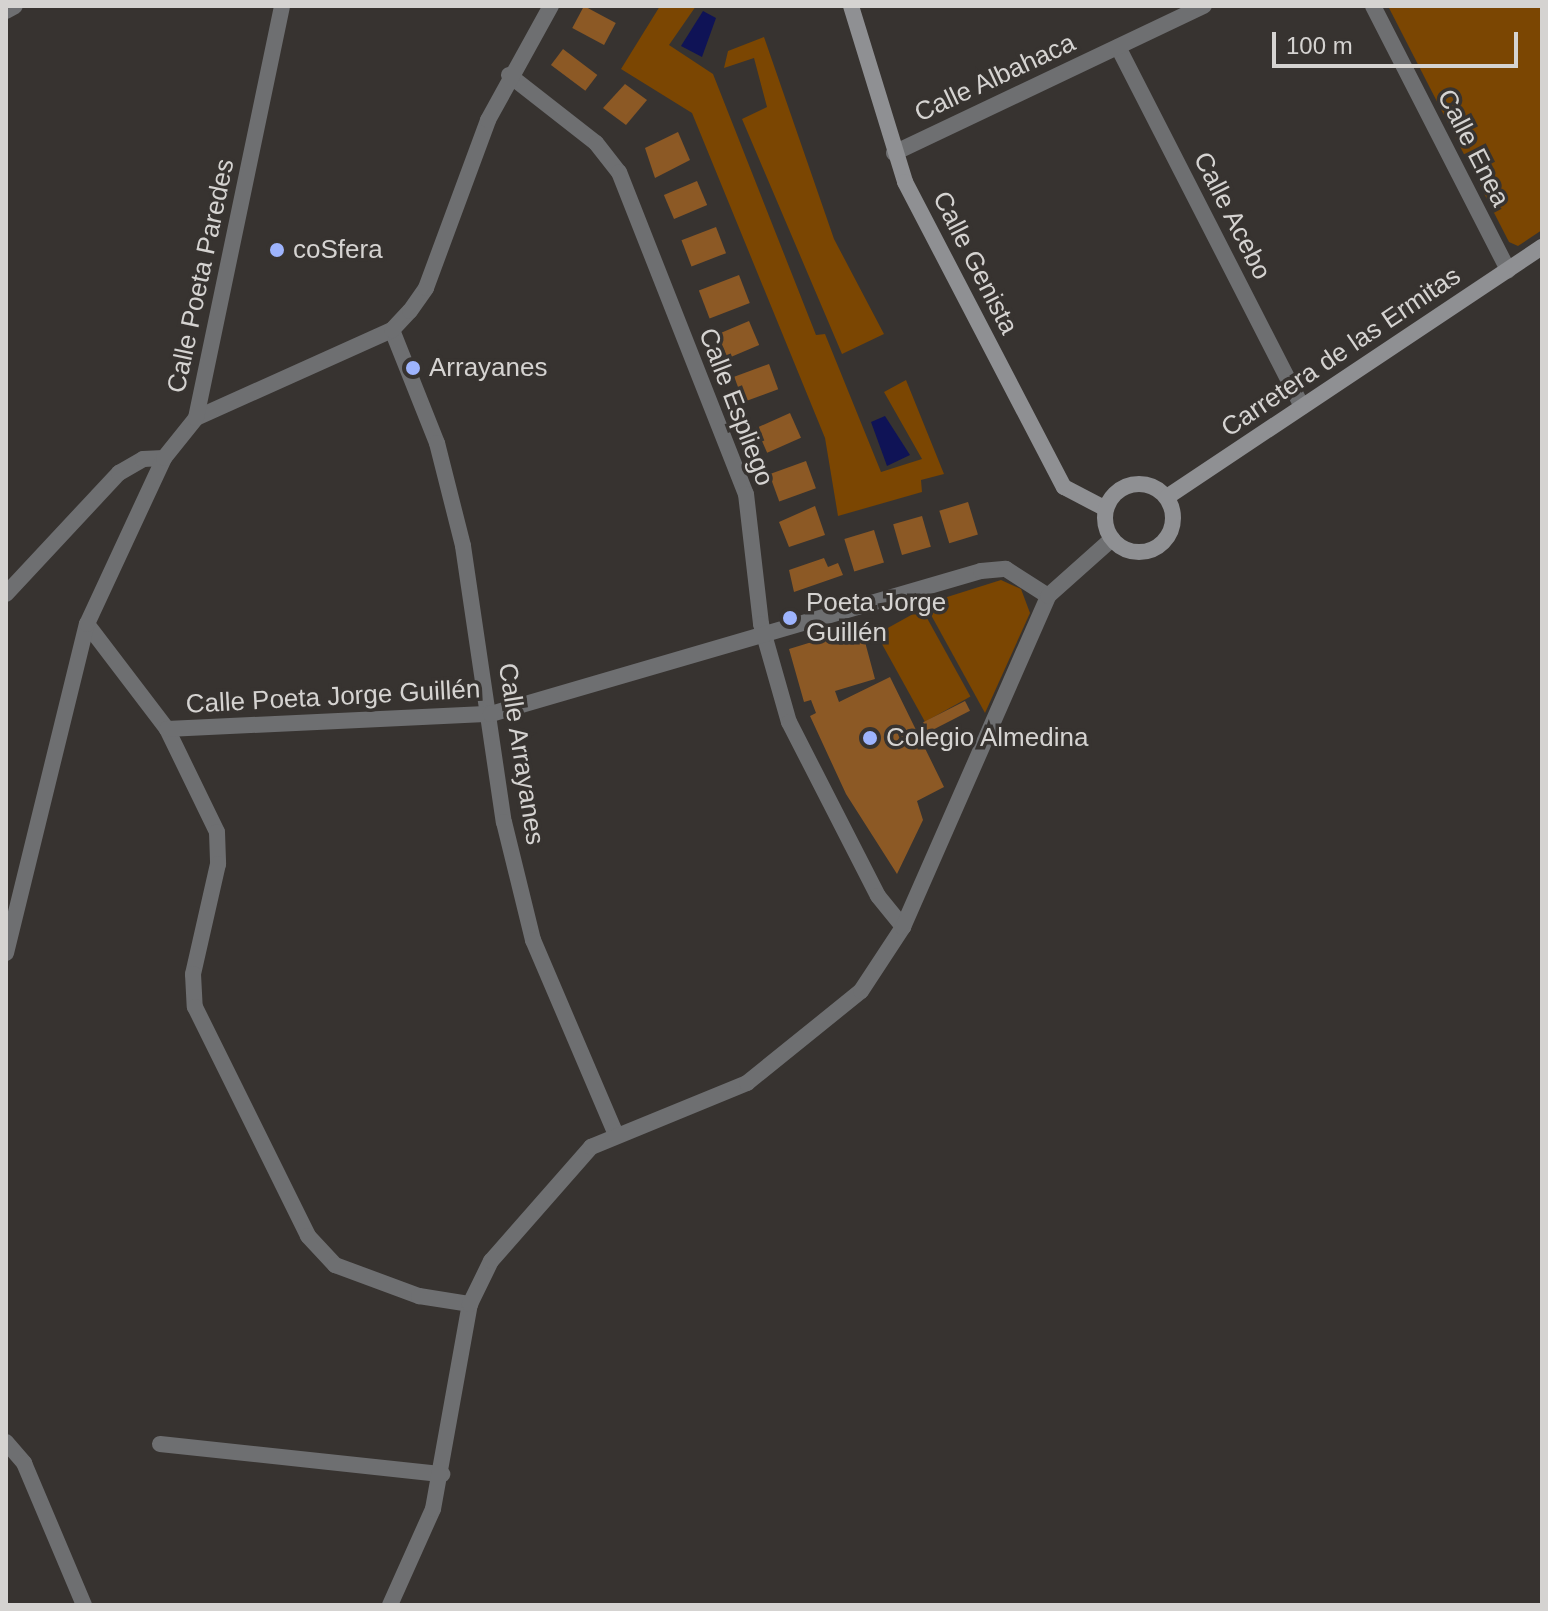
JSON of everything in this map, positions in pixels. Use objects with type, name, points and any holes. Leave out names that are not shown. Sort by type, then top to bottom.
[{"type":"street","points":[[6,11],[15,6]]},
{"type":"street","name":"Calle Poeta Paredes","points":[[6,953],[87,624],[164,458],[196,418],[282,6]]},
{"type":"street","points":[[196,418],[392,330],[426,288],[509,75],[551,6]]},
{"type":"street","name":"Calle Genista","points":[[851,6],[894,153],[1064,487],[1106,509]]},
{"type":"street","name":"Calle Albahaca","points":[[894,153],[1204,6]]},
{"type":"street","name":"Calle Enea","points":[[1373,6],[1508,270]]},
{"type":"street","name":"Calle Acebo","points":[[1118,47],[1302,407]]},
{"type":"street","name":"Calle Espliego","points":[[509,75],[596,143],[619,172],[746,494],[763,634],[804,755],[878,896],[903,927]]},
{"type":"street","name":"Carretera de las Ermitas","points":[[1167,497],[1542,247]]},
{"type":"street","name":"Calle Arrayanes","points":[[392,330],[441,458],[491,714],[504,822],[533,940],[615,1132]]},
{"type":"street","points":[[6,594],[119,473],[143,459],[164,458]]},
{"type":"street","points":[[1127,485],[1149,485],[1167,497],[1172,528],[1160,545],[1129,551],[1112,539],[1106,509],[1127,485]]},
{"type":"street","points":[[390,1605],[421,1541],[442,1474],[470,1304],[491,1261],[569,1169],[615,1132],[747,1083],[861,991],[903,927],[1048,596],[1112,539]]},
{"type":"street","name":"Calle Poeta Jorge Guillén","points":[[167,729],[491,714],[981,571],[1006,569],[1048,596]]},
{"type":"street","points":[[87,624],[167,729],[217,832],[218,864],[193,974],[195,1007],[308,1236],[335,1265],[419,1296],[470,1304]]},
{"type":"street","points":[[6,1442],[24,1463],[84,1605]]},
{"type":"street","points":[[160,1444],[442,1474]]},
{"type":"shaded area","points":[[660,6],[696,6],[669,45],[713,74],[816,335],[825,334],[881,472],[922,459],[884,392],[906,380],[944,474],[921,480],[922,492],[838,516],[825,438],[692,113],[621,69]]},
{"type":"shaded area","points":[[1388,6],[1542,6],[1542,230],[1518,246],[1509,242]]},
{"type":"shaded area","points":[[703,11],[716,18],[702,57],[681,46]]},
{"type":"shaded area","points":[[764,37],[834,239],[884,334],[842,354],[742,119],[767,107],[754,58],[724,68],[728,51]]},
{"type":"shaded area","points":[[885,416],[910,455],[887,466],[871,422]]},
{"type":"shaded area","points":[[1001,580],[1021,589],[1030,613],[985,713],[925,604]]},
{"type":"shaded area","points":[[922,609],[970,696],[925,722],[877,634]]},
{"type":"building","points":[[584,6],[616,23],[604,45],[572,28]]},
{"type":"building","points":[[563,49],[597,75],[585,91],[551,65]]},
{"type":"building","points":[[625,84],[647,100],[626,125],[603,108]]},
{"type":"building","points":[[678,132],[690,160],[655,178],[645,148]]},
{"type":"building","points":[[697,181],[707,205],[674,219],[664,195]]},
{"type":"building","points":[[716,227],[726,253],[691,266],[681,240]]},
{"type":"building","points":[[739,275],[750,303],[710,318],[699,290]]},
{"type":"building","points":[[749,321],[759,345],[728,358],[718,334]]},
{"type":"building","points":[[769,364],[778,389],[743,402],[734,377]]},
{"type":"building","points":[[790,413],[801,438],[767,453],[756,428]]},
{"type":"building","points":[[806,461],[816,488],[779,502],[769,474]]},
{"type":"building","points":[[968,502],[978,535],[949,543],[939,511]]},
{"type":"building","points":[[815,506],[825,535],[789,547],[779,522]]},
{"type":"building","points":[[922,516],[931,547],[902,555],[893,524]]},
{"type":"building","points":[[874,530],[884,563],[854,572],[844,539]]},
{"type":"building","points":[[824,558],[828,567],[838,563],[843,575],[794,592],[789,570]]},
{"type":"building","name":"Colegio Almedina","points":[[861,627],[875,679],[835,691],[839,702],[890,677],[944,787],[917,801],[923,820],[897,874],[846,794],[810,716],[816,713],[811,700],[804,702],[789,649]]},
{"type":"building","points":[[965,701],[970,711],[928,732],[923,722]]},
{"type":"place","name":"coSfera","points":[[277,250]]},
{"type":"place","name":"Arrayanes","points":[[413,368]]},
{"type":"place","name":"Poeta Jorge Guillén","points":[[790,618]]},
{"type":"place","name":"Colegio Almedina","points":[[870,738]]}]
